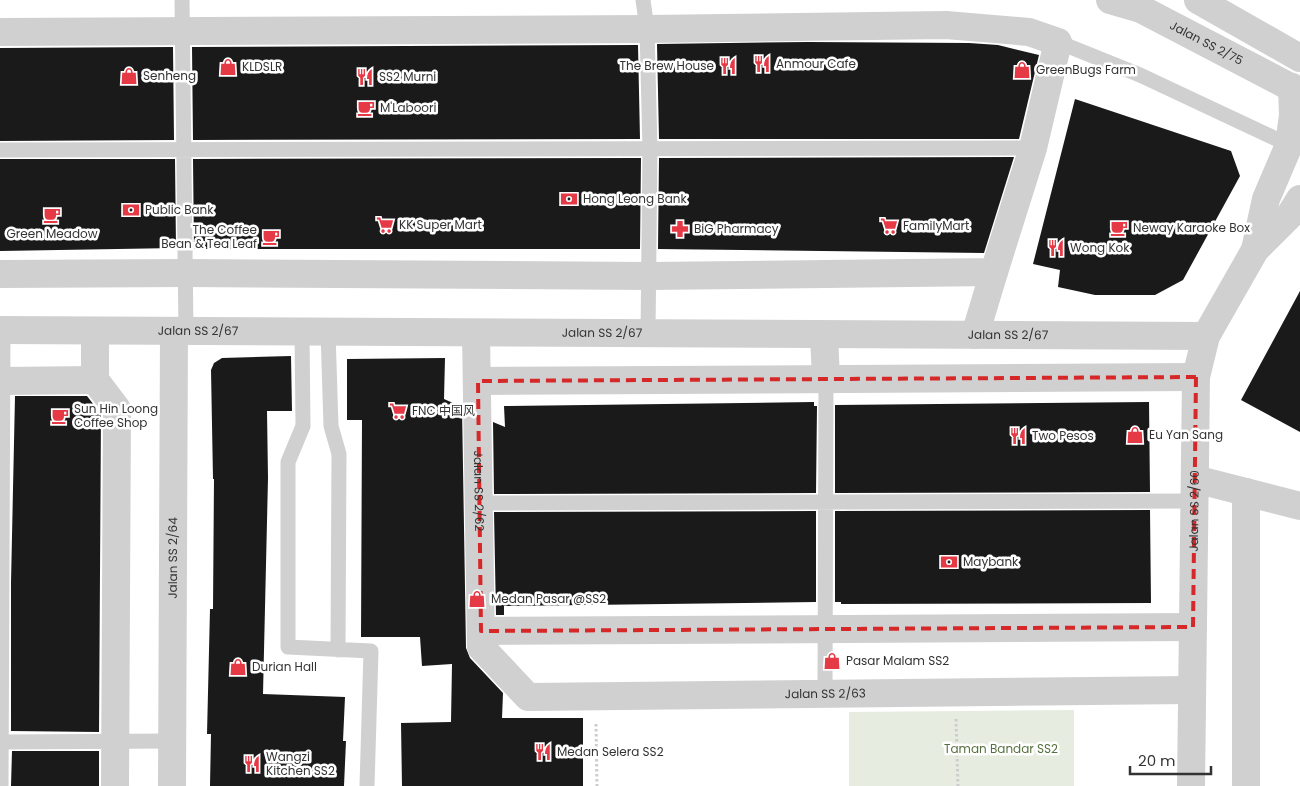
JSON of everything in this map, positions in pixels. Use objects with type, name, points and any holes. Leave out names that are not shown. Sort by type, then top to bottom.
[{"type":"street","name":"Jalan SS 2/75","points":[[1110,0],[1141,9],[1296,90]]},
{"type":"street","points":[[1198,0],[1300,58]]},
{"type":"street","points":[[0,32],[647,29],[946,24],[1029,32],[1058,42],[1033,148],[975,335]]},
{"type":"street","name":"Jalan SS 2/60","points":[[1255,250],[1266,199],[1289,145],[1296,90]]},
{"type":"street","name":"Jalan SS 2/60","points":[[1191,786],[1196,377],[1206,336],[1255,250],[1290,215],[1300,199]]},
{"type":"street","points":[[0,274],[186,272],[648,276],[994,272]]},
{"type":"street","name":"Jalan SS 2/67","points":[[2,330],[1206,336]]},
{"type":"street","points":[[94,331],[95,380],[117,409],[115,786]]},
{"type":"street","name":"Jalan SS 2/64","points":[[172,786],[180,331]]},
{"type":"street","name":"Jalan SS 2/62","points":[[476,333],[481,639]]},
{"type":"street","points":[[824,335],[826,379]]},
{"type":"street","points":[[478,381],[1196,377]]},
{"type":"street","points":[[2,381],[95,380]]},
{"type":"street","points":[[1194,490],[1246,492],[1300,506]]},
{"type":"street","points":[[1246,492],[1246,786]]},
{"type":"street","points":[[481,639],[825,629],[1193,627]]},
{"type":"street","name":"Jalan SS 2/63","points":[[481,639],[528,697],[1192,690]]},
{"type":"lane","points":[[180,331],[186,272],[182,0]]},
{"type":"lane","points":[[643,0],[647,29],[650,149],[648,334]]},
{"type":"lane","points":[[1058,42],[1140,75],[1289,145]]},
{"type":"lane","points":[[0,150],[1033,148]]},
{"type":"lane","points":[[0,786],[2,330]]},
{"type":"lane","points":[[315,332],[303,426],[288,462],[288,647],[371,651],[367,786]]},
{"type":"lane","points":[[315,332],[331,426],[339,454],[338,650]]},
{"type":"lane","points":[[825,693],[826,379]]},
{"type":"lane","points":[[303,426],[331,426]]},
{"type":"lane","points":[[479,503],[825,502],[1194,490]]},
{"type":"lane","points":[[0,742],[172,741]]},
{"type":"path","points":[[956,692],[958,786]]},
{"type":"path","points":[[596,696],[597,786]]},
{"type":"highlighted area","points":[[1196,377],[1193,627],[481,631],[478,381]]},
{"type":"green space","name":"Taman Bandar SS2","points":[[1074,710],[1074,786],[849,786],[849,712]]},
{"type":"building","points":[[808,42],[969,43],[998,45],[1039,55],[1019,139],[659,139],[657,44]]},
{"type":"building","points":[[638,45],[640,139],[193,140],[192,47]]},
{"type":"building","points":[[173,47],[174,140],[0,141],[0,48]]},
{"type":"building","points":[[1075,99],[1231,151],[1240,176],[1183,280],[1155,295],[1095,295],[1058,287],[1060,270],[1033,264]]},
{"type":"building","points":[[1014,157],[984,253],[658,249],[659,158]]},
{"type":"building","points":[[641,158],[640,249],[194,249],[193,159]]},
{"type":"building","points":[[0,159],[175,159],[176,248],[0,251]]},
{"type":"building","points":[[1300,291],[1300,432],[1241,400]]},
{"type":"building","points":[[291,356],[292,411],[267,411],[268,478],[263,694],[345,697],[343,741],[346,741],[344,786],[210,786],[211,734],[207,734],[210,609],[213,609],[214,479],[211,370],[214,363],[222,358]]},
{"type":"building","points":[[445,358],[444,399],[462,407],[466,648],[470,658],[503,693],[502,718],[583,718],[583,786],[402,786],[401,723],[451,722],[452,664],[422,666],[420,637],[361,637],[362,420],[347,420],[347,359]]},
{"type":"building","points":[[15,396],[87,396],[101,414],[99,732],[11,731],[11,583]]},
{"type":"building","points":[[814,402],[814,406],[817,406],[816,493],[494,494],[493,422],[505,427],[504,406]]},
{"type":"building","points":[[1149,402],[1150,492],[835,493],[835,405]]},
{"type":"building","points":[[1150,510],[1151,603],[841,604],[841,602],[835,602],[835,511]]},
{"type":"building","points":[[816,511],[816,602],[504,606],[504,615],[496,615],[494,512]]},
{"type":"building","points":[[12,751],[99,751],[99,786],[11,786]]},
{"type":"place","name":"Anmour Cafe","points":[[762,64]]},
{"type":"place","name":"The Brew House","points":[[728,66]]},
{"type":"place","name":"KLDSLR","points":[[228,67]]},
{"type":"place","name":"GreenBugs Farm","points":[[1022,70]]},
{"type":"place","name":"Senheng","points":[[129,76]]},
{"type":"place","name":"SS2 Murni","points":[[365,77]]},
{"type":"place","name":"M'Laboori","points":[[366,108]]},
{"type":"place","name":"Hong Leong Bank","points":[[569,199]]},
{"type":"place","name":"Public Bank","points":[[131,210]]},
{"type":"place","name":"Green Meadow","points":[[52,215]]},
{"type":"place","name":"KK Super Mart","points":[[385,225]]},
{"type":"place","name":"FamilyMart","points":[[889,226]]},
{"type":"place","name":"Neway Karaoke Box","points":[[1119,228]]},
{"type":"place","name":"BiG Pharmacy","points":[[680,229]]},
{"type":"place","name":"The Coffee Bean & Tea Leaf","points":[[271,237]]},
{"type":"place","name":"Wong Kok","points":[[1056,248]]},
{"type":"place","name":"FNC 中国风","points":[[398,411]]},
{"type":"place","name":"Sun Hin Loong Coffee Shop","points":[[60,416]]},
{"type":"place","name":"Eu Yan Sang","points":[[1135,435]]},
{"type":"place","name":"Two Pesos","points":[[1018,436]]},
{"type":"place","name":"Maybank","points":[[949,562]]},
{"type":"place","name":"Medan Pasar @SS2","points":[[477,599]]},
{"type":"place","name":"Pasar Malam SS2","points":[[832,661]]},
{"type":"place","name":"Durian Hall","points":[[238,667]]},
{"type":"place","name":"Medan Selera SS2","points":[[543,752]]},
{"type":"place","name":"Wangzi Kitchen SS2","points":[[252,764]]}]
